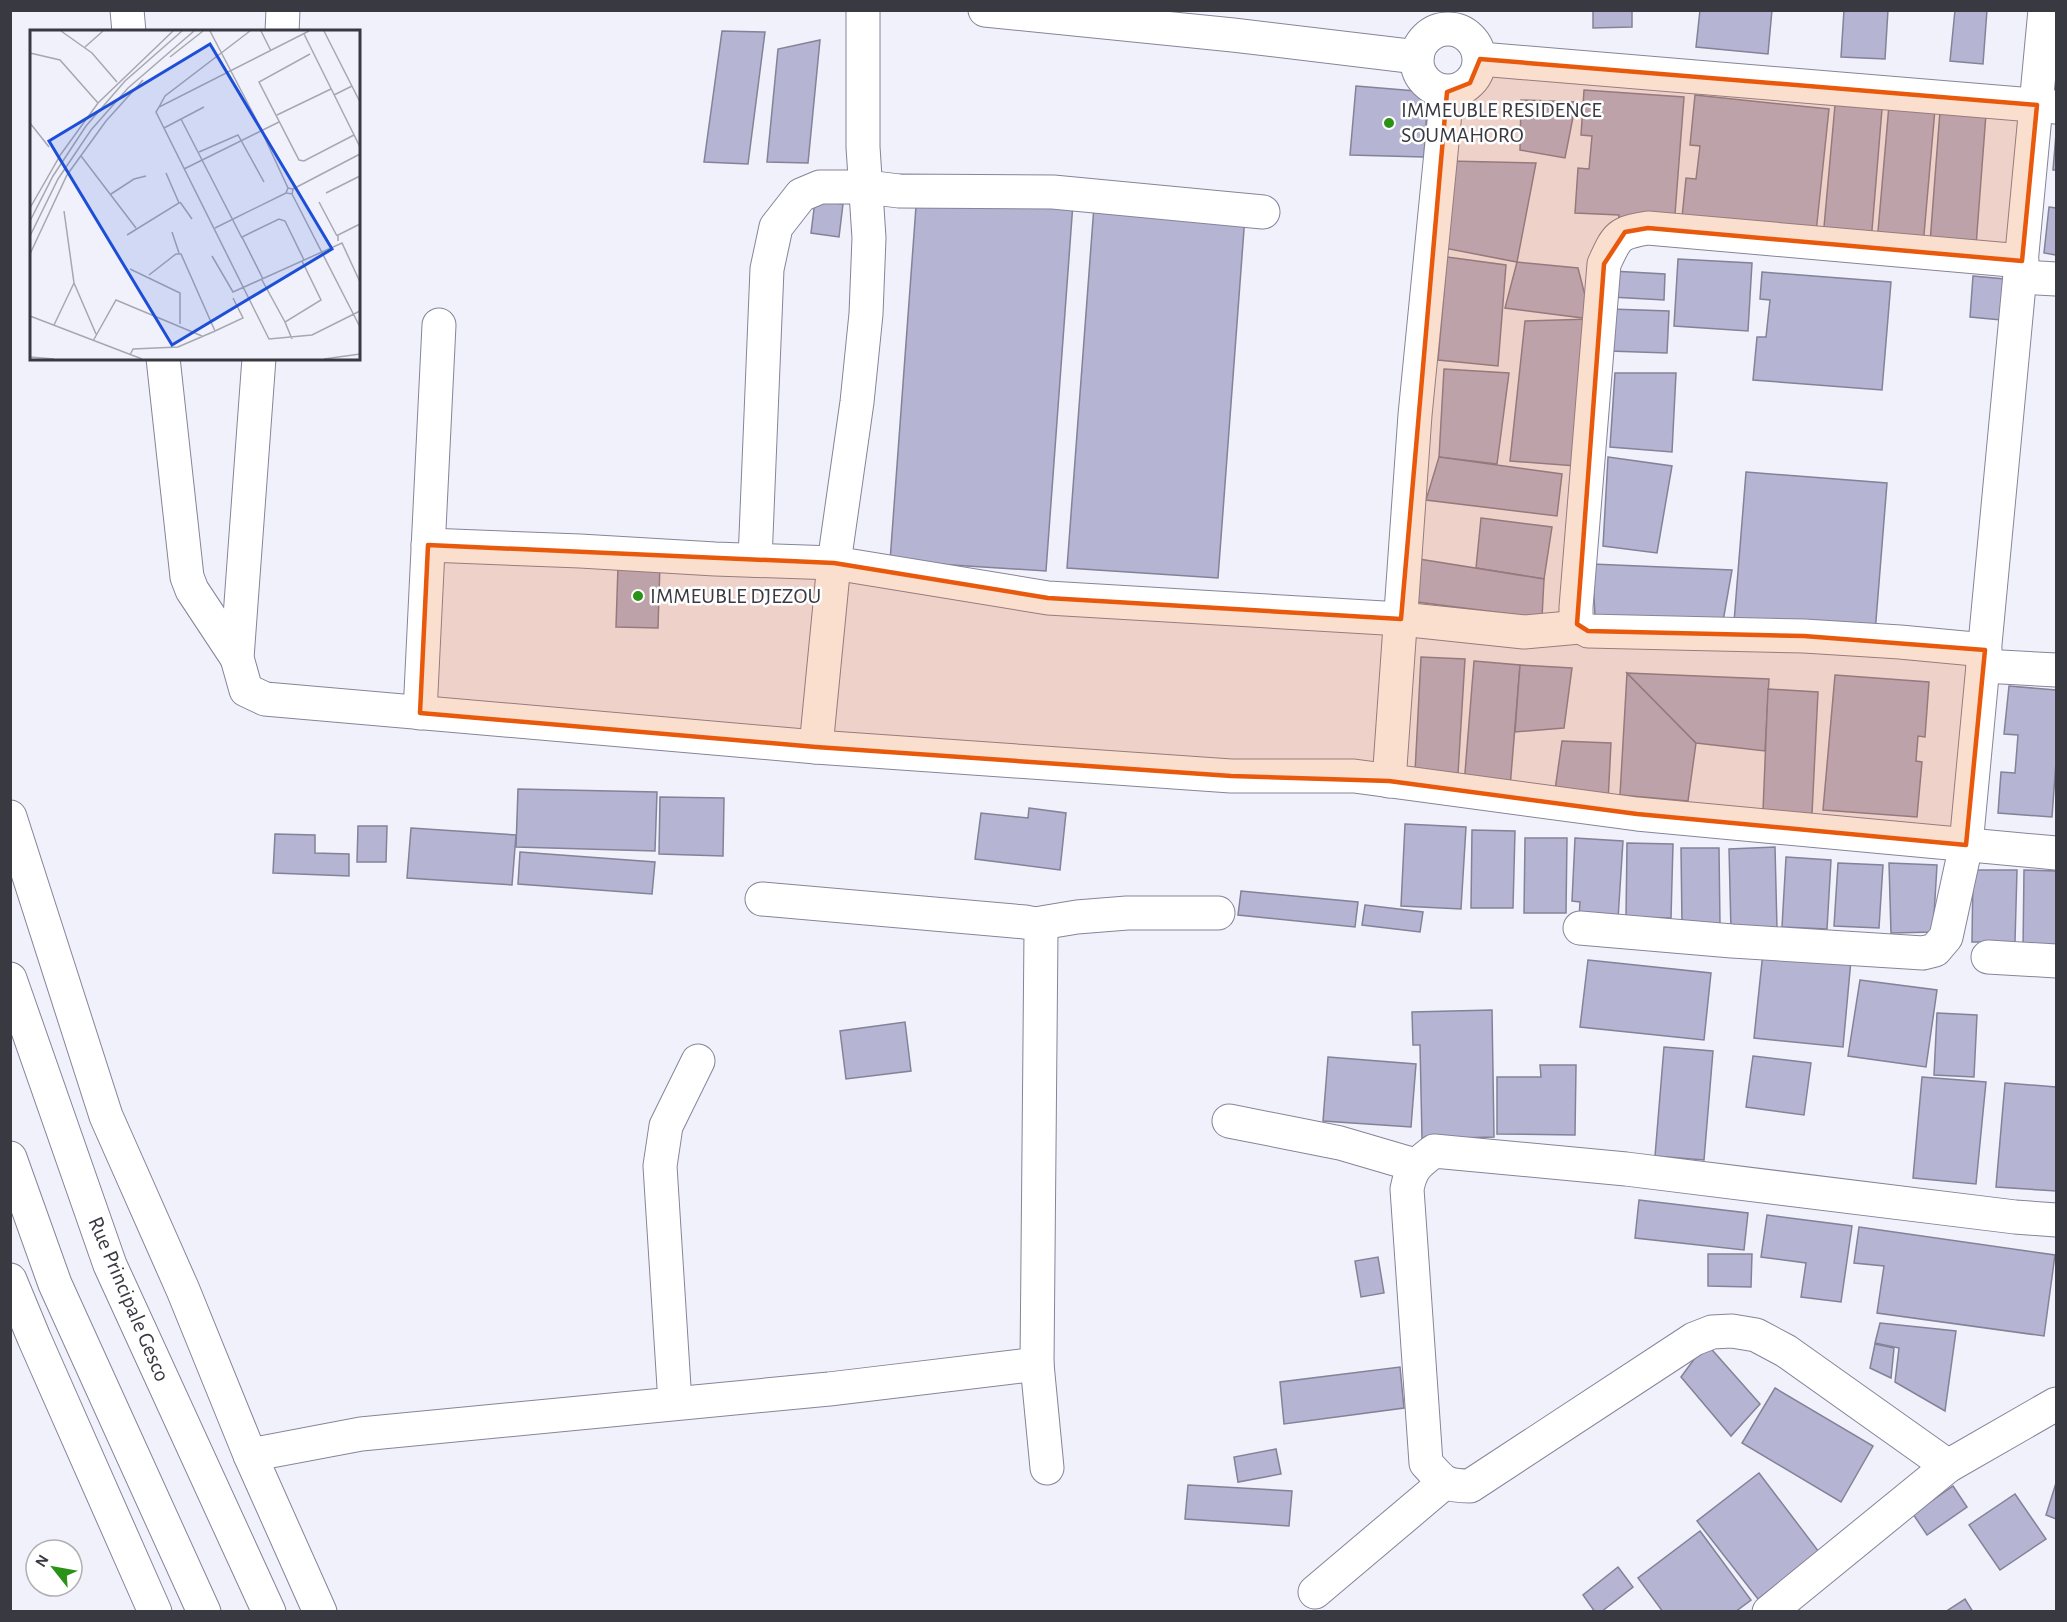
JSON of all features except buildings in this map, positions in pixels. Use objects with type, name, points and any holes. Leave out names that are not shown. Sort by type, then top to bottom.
[{"type":"street","points":[[127,10],[129,30]]},
{"type":"street","points":[[282,30],[283,10]]},
{"type":"street","points":[[816,747],[834,563],[857,402],[865,325],[869,238],[863,147],[862,10]]},
{"type":"street","points":[[985,10],[1233,35],[1417,57]]},
{"type":"street","points":[[1580,928],[1732,941],[1923,953],[1935,950],[1946,937],[1966,845],[2021,269],[2047,106],[2045,10]]},
{"type":"street","points":[[1449,20],[1474,42],[1480,59],[1477,73],[1470,83],[1460,90],[1447,92],[1435,89],[1425,82],[1418,70],[1417,57],[1420,46],[1427,37],[1449,20]]},
{"type":"street","points":[[1480,59],[2047,106]]},
{"type":"street","points":[[1389,781],[1415,415],[1447,92]]},
{"type":"street","points":[[755,560],[767,269],[776,226],[801,195],[820,188],[866,187],[899,191],[1053,192],[1263,212]]},
{"type":"street","points":[[2056,279],[2021,269],[1648,228],[1625,232],[1618,238],[1604,264],[1576,607],[1576,623],[1588,632],[1804,636],[1900,642],[2056,670]]},
{"type":"street","points":[[420,713],[439,325]]},
{"type":"street","points":[[163,360],[186,577],[192,590],[237,658],[246,690],[265,699],[816,747],[1231,776],[1354,777],[1637,814],[2056,853]]},
{"type":"street","points":[[237,658],[259,360]]},
{"type":"street","points":[[428,545],[834,563],[1048,598],[1401,619],[1524,632],[1580,627]]},
{"type":"street","points":[[10,817],[106,1116],[183,1290],[250,1455],[320,1611]]},
{"type":"street","points":[[762,899],[1035,924],[1077,916],[1127,913],[1218,913]]},
{"type":"street","points":[[1035,924],[1041,932],[1036,1364],[1047,1468]]},
{"type":"street","points":[[1988,957],[2056,960]]},
{"type":"street","name":"Rue Principale Gesco","points":[[10,979],[110,1265],[269,1611]]},
{"type":"street","points":[[675,1403],[661,1158],[666,1126],[698,1061]]},
{"type":"street","points":[[1229,1121],[1340,1143],[1416,1165]]},
{"type":"street","points":[[1948,1466],[1786,1351],[1756,1335],[1732,1331],[1712,1332],[1694,1340],[1470,1486],[1444,1483],[1426,1463],[1407,1189],[1410,1176],[1416,1165],[1434,1151],[1626,1169],[2003,1216],[2056,1220]]},
{"type":"street","points":[[10,1158],[55,1284],[204,1611]]},
{"type":"street","points":[[10,1280],[155,1611]]},
{"type":"street","points":[[250,1455],[361,1434],[829,1389],[1036,1364]]},
{"type":"street","points":[[1769,1611],[1948,1466],[2056,1404]]},
{"type":"street","points":[[1315,1592],[1444,1483]]},
{"type":"highlighted area","points":[[1480,59],[2037,105],[2022,261],[1648,228],[1625,232],[1604,264],[1577,624],[1588,631],[1804,636],[1985,650],[1966,845],[1637,814],[1389,781],[1231,776],[816,747],[420,713],[428,545],[834,563],[1048,598],[1401,619],[1447,92],[1470,83]]},
{"type":"place","name":"IMMEUBLE RESIDENCE SOUMAHORO","points":[[1389,123]]},
{"type":"place","name":"IMMEUBLE DJEZOU","points":[[638,596]]}]
